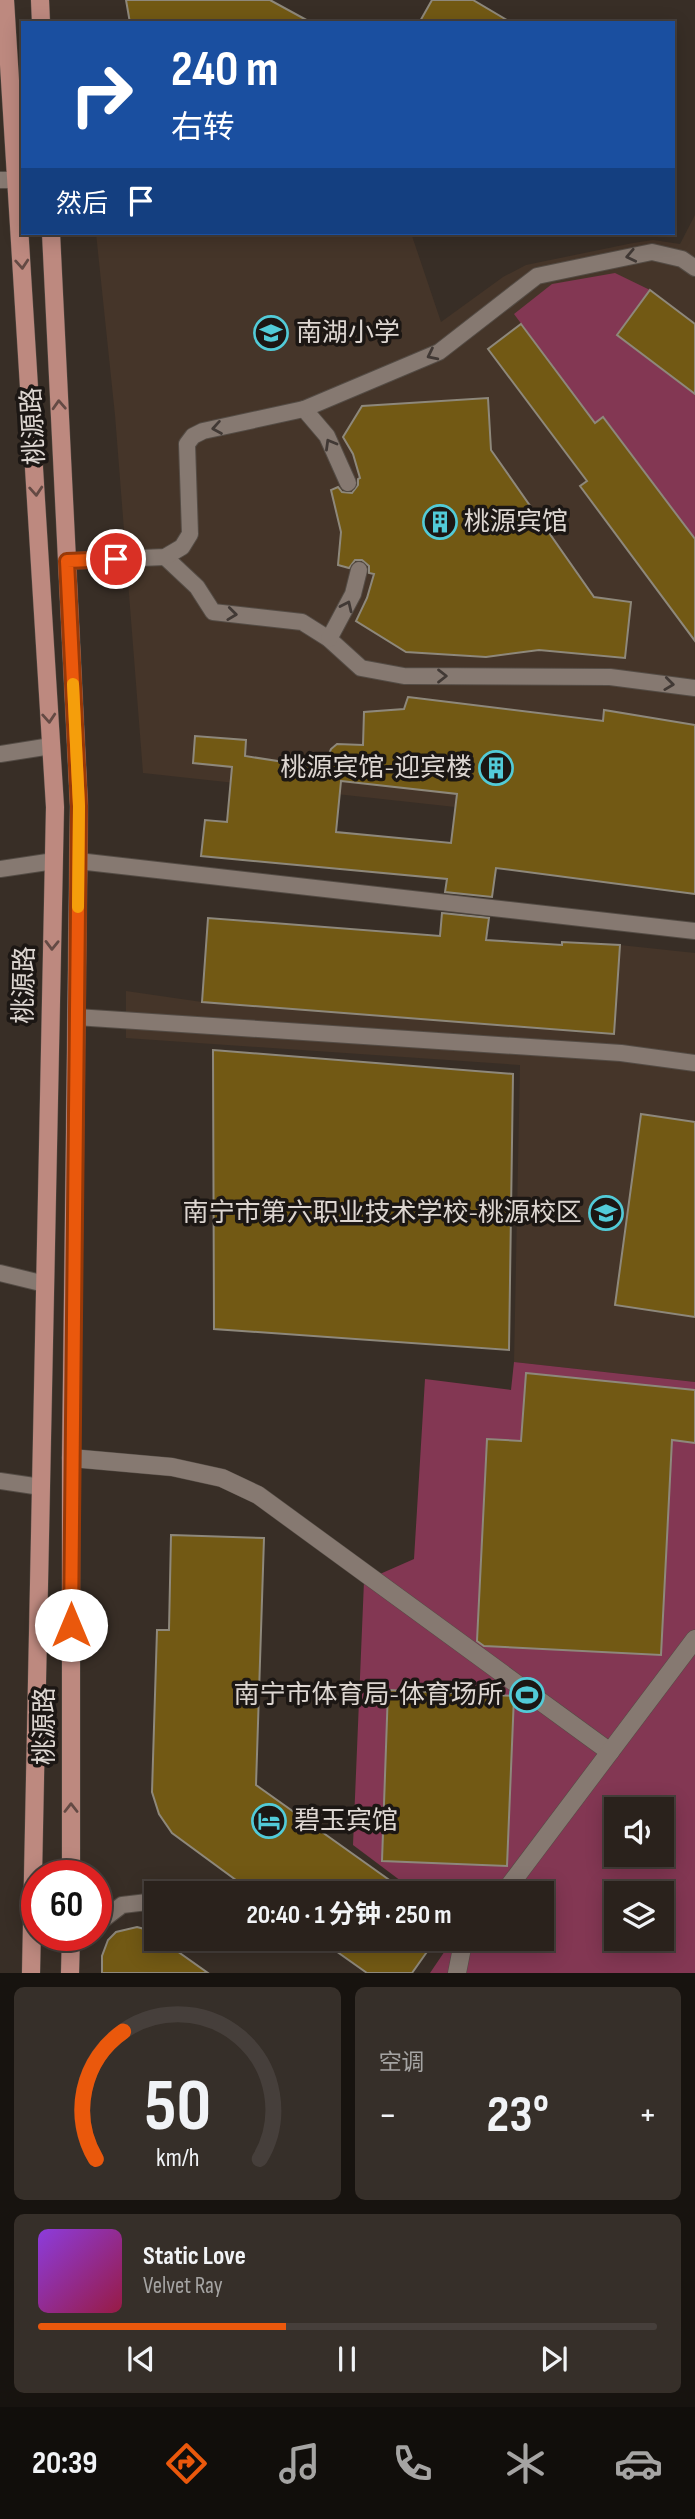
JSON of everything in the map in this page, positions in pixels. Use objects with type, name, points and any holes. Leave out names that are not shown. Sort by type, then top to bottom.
[{"type":"main road","name":"桃源路","points":[[5,0],[8,180],[55,807],[31,1973]]},
{"type":"main road","points":[[40,0],[41,21]]},
{"type":"main road","name":"桃源路","points":[[51,235],[79,806],[71,1458],[71,1860]]},
{"type":"main road","points":[[71,1973],[73,1951]]},
{"type":"street","points":[[71,1458],[172,1467],[222,1478],[258,1495],[610,1752]]},
{"type":"street","points":[[513,1881],[695,1639]]},
{"type":"street","points":[[457,1973],[461,1951]]},
{"type":"lane","points":[[67,561],[165,557],[182,547],[190,534],[187,444],[203,430],[304,409],[439,352],[537,276],[652,252],[682,260],[695,268]]},
{"type":"lane","points":[[304,409],[327,436],[348,482]]},
{"type":"lane","points":[[165,557],[197,587],[213,612],[302,622],[329,639],[361,668],[404,676],[610,677],[695,688]]},
{"type":"lane","points":[[329,639],[353,594],[359,570]]},
{"type":"lane","points":[[0,754],[51,746]]},
{"type":"lane","points":[[0,869],[54,861]]},
{"type":"lane","points":[[78,861],[695,931]]},
{"type":"lane","points":[[76,1017],[621,1053],[695,1063]]},
{"type":"lane","points":[[0,1273],[45,1284]]},
{"type":"lane","points":[[0,1481],[41,1487]]},
{"type":"lane","points":[[112,1912],[122,1905],[144,1902]]},
{"type":"shaded area","points":[[695,215],[695,833],[143,773],[115,415],[96,235],[412,235],[441,322],[503,277],[526,265],[653,240],[680,244]]},
{"type":"shaded area","points":[[615,273],[650,290],[617,335],[695,394],[695,539],[604,417],[595,423],[514,314],[552,284]]},
{"type":"shaded area","name":"南宁市第六职业技术学校-桃源校区","points":[[620,945],[695,953],[695,1382],[514,1362],[520,1065],[126,1038],[126,991],[202,1002],[614,1034]]},
{"type":"shaded area","name":"南宁市体育局-体育场所","points":[[514,1362],[695,1382],[695,1973],[430,1973],[445,1951],[554,1951],[554,1881],[401,1881],[353,1845],[364,1581],[414,1559],[425,1379],[511,1390]]},
{"type":"building","points":[[126,0],[270,0],[308,21],[130,21]]},
{"type":"building","points":[[432,0],[473,0],[509,21],[420,21]]},
{"type":"building","points":[[650,290],[695,324],[695,394],[617,335]]},
{"type":"building","points":[[521,324],[595,423],[603,417],[695,539],[695,641],[580,486],[587,481],[488,349]]},
{"type":"building","name":"桃源宾馆","points":[[488,398],[491,450],[594,597],[631,602],[625,658],[539,650],[486,657],[406,652],[356,621],[374,574],[369,573],[369,566],[362,560],[355,560],[349,568],[338,565],[341,532],[331,490],[338,487],[342,492],[352,493],[360,478],[353,454],[343,437],[362,406]]},
{"type":"building","points":[[408,697],[603,721],[604,710],[695,725],[695,894],[496,868],[492,897],[445,892],[447,879],[201,856],[205,820],[227,822],[232,767],[193,763],[195,736],[246,740],[245,756],[323,768],[331,749],[337,744],[363,745],[364,712],[404,709]],"holes":[[[341,781],[457,794],[451,843],[336,832]]]},
{"type":"building","points":[[442,913],[489,918],[486,940],[562,945],[562,942],[620,945],[614,1034],[202,1002],[208,918],[440,936]]},
{"type":"building","points":[[213,1050],[513,1074],[509,1350],[214,1329]]},
{"type":"building","points":[[641,1114],[695,1122],[695,1317],[615,1305]]},
{"type":"building","points":[[526,1373],[695,1390],[695,1443],[672,1440],[661,1655],[484,1646],[477,1641],[487,1439],[521,1441]]},
{"type":"building","points":[[171,1535],[264,1538],[256,1785],[391,1881],[237,1881],[172,1833],[159,1814],[152,1792],[157,1630],[169,1630]]},
{"type":"building","points":[[388,1690],[514,1696],[507,1866],[382,1861]]},
{"type":"building","points":[[137,1927],[144,1929],[144,1951],[177,1951],[208,1973],[102,1973],[102,1956],[104,1951],[112,1951],[112,1936],[116,1932]]},
{"type":"building","points":[[336,1951],[428,1951],[412,1973],[367,1973]]},
{"type":"slow traffic","points":[[73,684],[79,806],[78,907]]},
{"type":"place","name":"南湖小学","points":[[271,333]]},
{"type":"place","name":"桃源宾馆","points":[[440,522]]},
{"type":"place","name":"桃源宾馆-迎宾楼","points":[[496,768]]},
{"type":"place","name":"南宁市第六职业技术学校-桃源校区","points":[[606,1213]]},
{"type":"place","name":"南宁市体育局-体育场所","points":[[527,1695]]},
{"type":"place","name":"碧玉宾馆","points":[[269,1821]]},
{"type":"route","points":[[71,1625],[79,806],[67,561],[116,559]]}]
